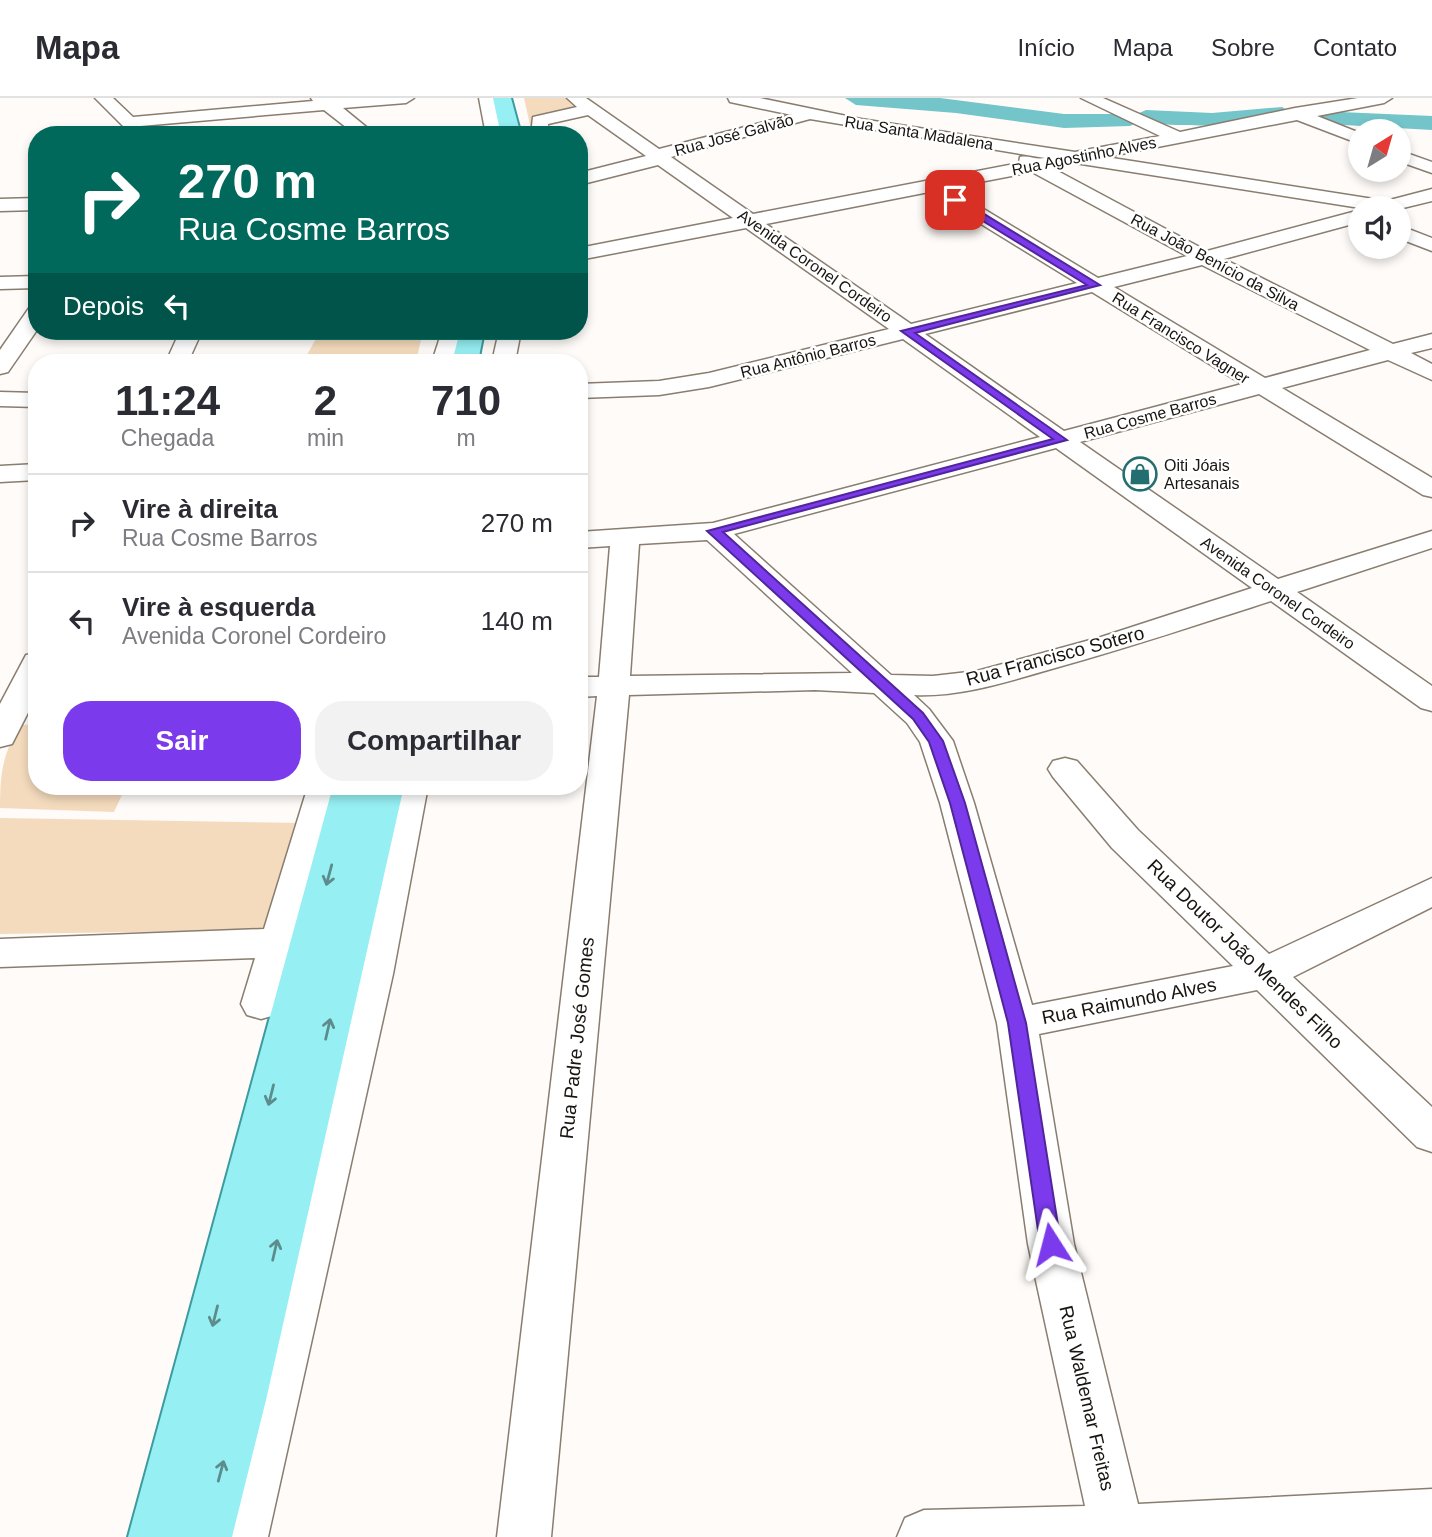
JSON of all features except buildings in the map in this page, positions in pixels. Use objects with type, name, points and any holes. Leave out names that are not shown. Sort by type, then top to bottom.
[{"type":"main road","points":[[502,98],[508,126]]},
{"type":"main road","points":[[518,98],[524,126]]},
{"type":"main road","points":[[204,1537],[239,1400],[323,965],[351,795]]},
{"type":"main road","points":[[157,1537],[323,965],[382,795]]},
{"type":"street","points":[[103,98],[127,126]]},
{"type":"street","points":[[152,126],[321,103],[406,98]]},
{"type":"street","points":[[487,98],[493,126]]},
{"type":"street","name":"Rua Santa Madalena","points":[[736,98],[813,116],[1348,201]]},
{"type":"street","points":[[1088,98],[1204,149]]},
{"type":"street","name":"Rua Agostinho Alves","points":[[588,252],[1384,98]]},
{"type":"street","points":[[1266,102],[1348,134]]},
{"type":"street","points":[[314,125],[321,103]]},
{"type":"street","points":[[321,103],[354,126]]},
{"type":"street","points":[[539,126],[539,121],[583,104]]},
{"type":"street","name":"Avenida Coronel Cordeiro","points":[[583,104],[1432,701]]},
{"type":"street","name":"Rua José Galvão","points":[[588,176],[813,116],[869,107]]},
{"type":"street","name":"Rua João Benício da Silva","points":[[1000,146],[1205,258],[1432,373]]},
{"type":"street","points":[[1411,160],[1432,168]]},
{"type":"street","points":[[1242,165],[1348,210]]},
{"type":"street","name":"Rua Francisco Vagner","points":[[932,186],[1259,387],[1432,489]]},
{"type":"street","points":[[1411,202],[1432,195]]},
{"type":"street","points":[[0,205],[28,204]]},
{"type":"street","name":"Rua Santa Madalena","points":[[1411,211],[1432,214]]},
{"type":"street","name":"Rua Antônio Barros","points":[[588,391],[659,388],[709,380],[1205,258],[1348,218]]},
{"type":"street","points":[[1411,236],[1432,245]]},
{"type":"street","points":[[0,283],[28,282]]},
{"type":"street","points":[[0,367],[28,326]]},
{"type":"street","name":"Rua Cosme Barros","points":[[588,540],[713,531],[1432,341]]},
{"type":"street","points":[[0,400],[28,400]]},
{"type":"street","points":[[0,474],[28,472]]},
{"type":"street","name":"Rua Waldemar Freitas","points":[[713,531],[918,716],[936,741],[957,803],[1017,1023],[1051,1244],[1119,1535]]},
{"type":"street","name":"Rua Padre José Gomes","points":[[588,792],[597,687],[625,538]]},
{"type":"street","name":"Rua Francisco Sotero","points":[[597,687],[815,681],[933,686],[979,680],[1112,643],[1432,539]]},
{"type":"street","points":[[12,722],[28,684]]},
{"type":"street","name":"Rua Doutor João Mendes Filho","points":[[1065,769],[1125,839],[1432,1134]]},
{"type":"street","points":[[241,1537],[323,965],[325,795]]},
{"type":"street","points":[[261,1004],[323,965],[407,795]]},
{"type":"street","name":"Rua Padre José Gomes","points":[[524,1537],[588,795]]},
{"type":"street","name":"Rua Raimundo Alves","points":[[1017,1023],[1129,1003],[1266,972],[1432,891]]},
{"type":"street","points":[[0,953],[323,965]]},
{"type":"street","points":[[924,1537],[1119,1535],[1432,1515]]},
{"type":"shaded area","points":[[524,98],[567,98],[582,108],[545,117],[538,126],[530,126]]},
{"type":"shaded area","points":[[315,340],[421,340],[418,354],[307,354]]},
{"type":"shaded area","points":[[22,725],[28,725],[28,795],[122,795],[114,812],[0,808],[6,754]]},
{"type":"shaded area","points":[[0,818],[304,823],[270,930],[0,934]]},
{"type":"waterway","points":[[856,98],[956,106],[1064,121],[1130,119]]},
{"type":"waterway","points":[[1146,117],[1212,120],[1234,116],[1282,114]]},
{"type":"waterway","points":[[1317,118],[1432,123]]},
{"type":"place","name":"Oiti Jóais Artesanais","points":[[1140,474]]},
{"type":"route","points":[[955,200],[1095,285],[906,331],[1062,440],[713,531],[918,716],[936,741],[957,803],[1017,1023],[1051,1244]]}]
